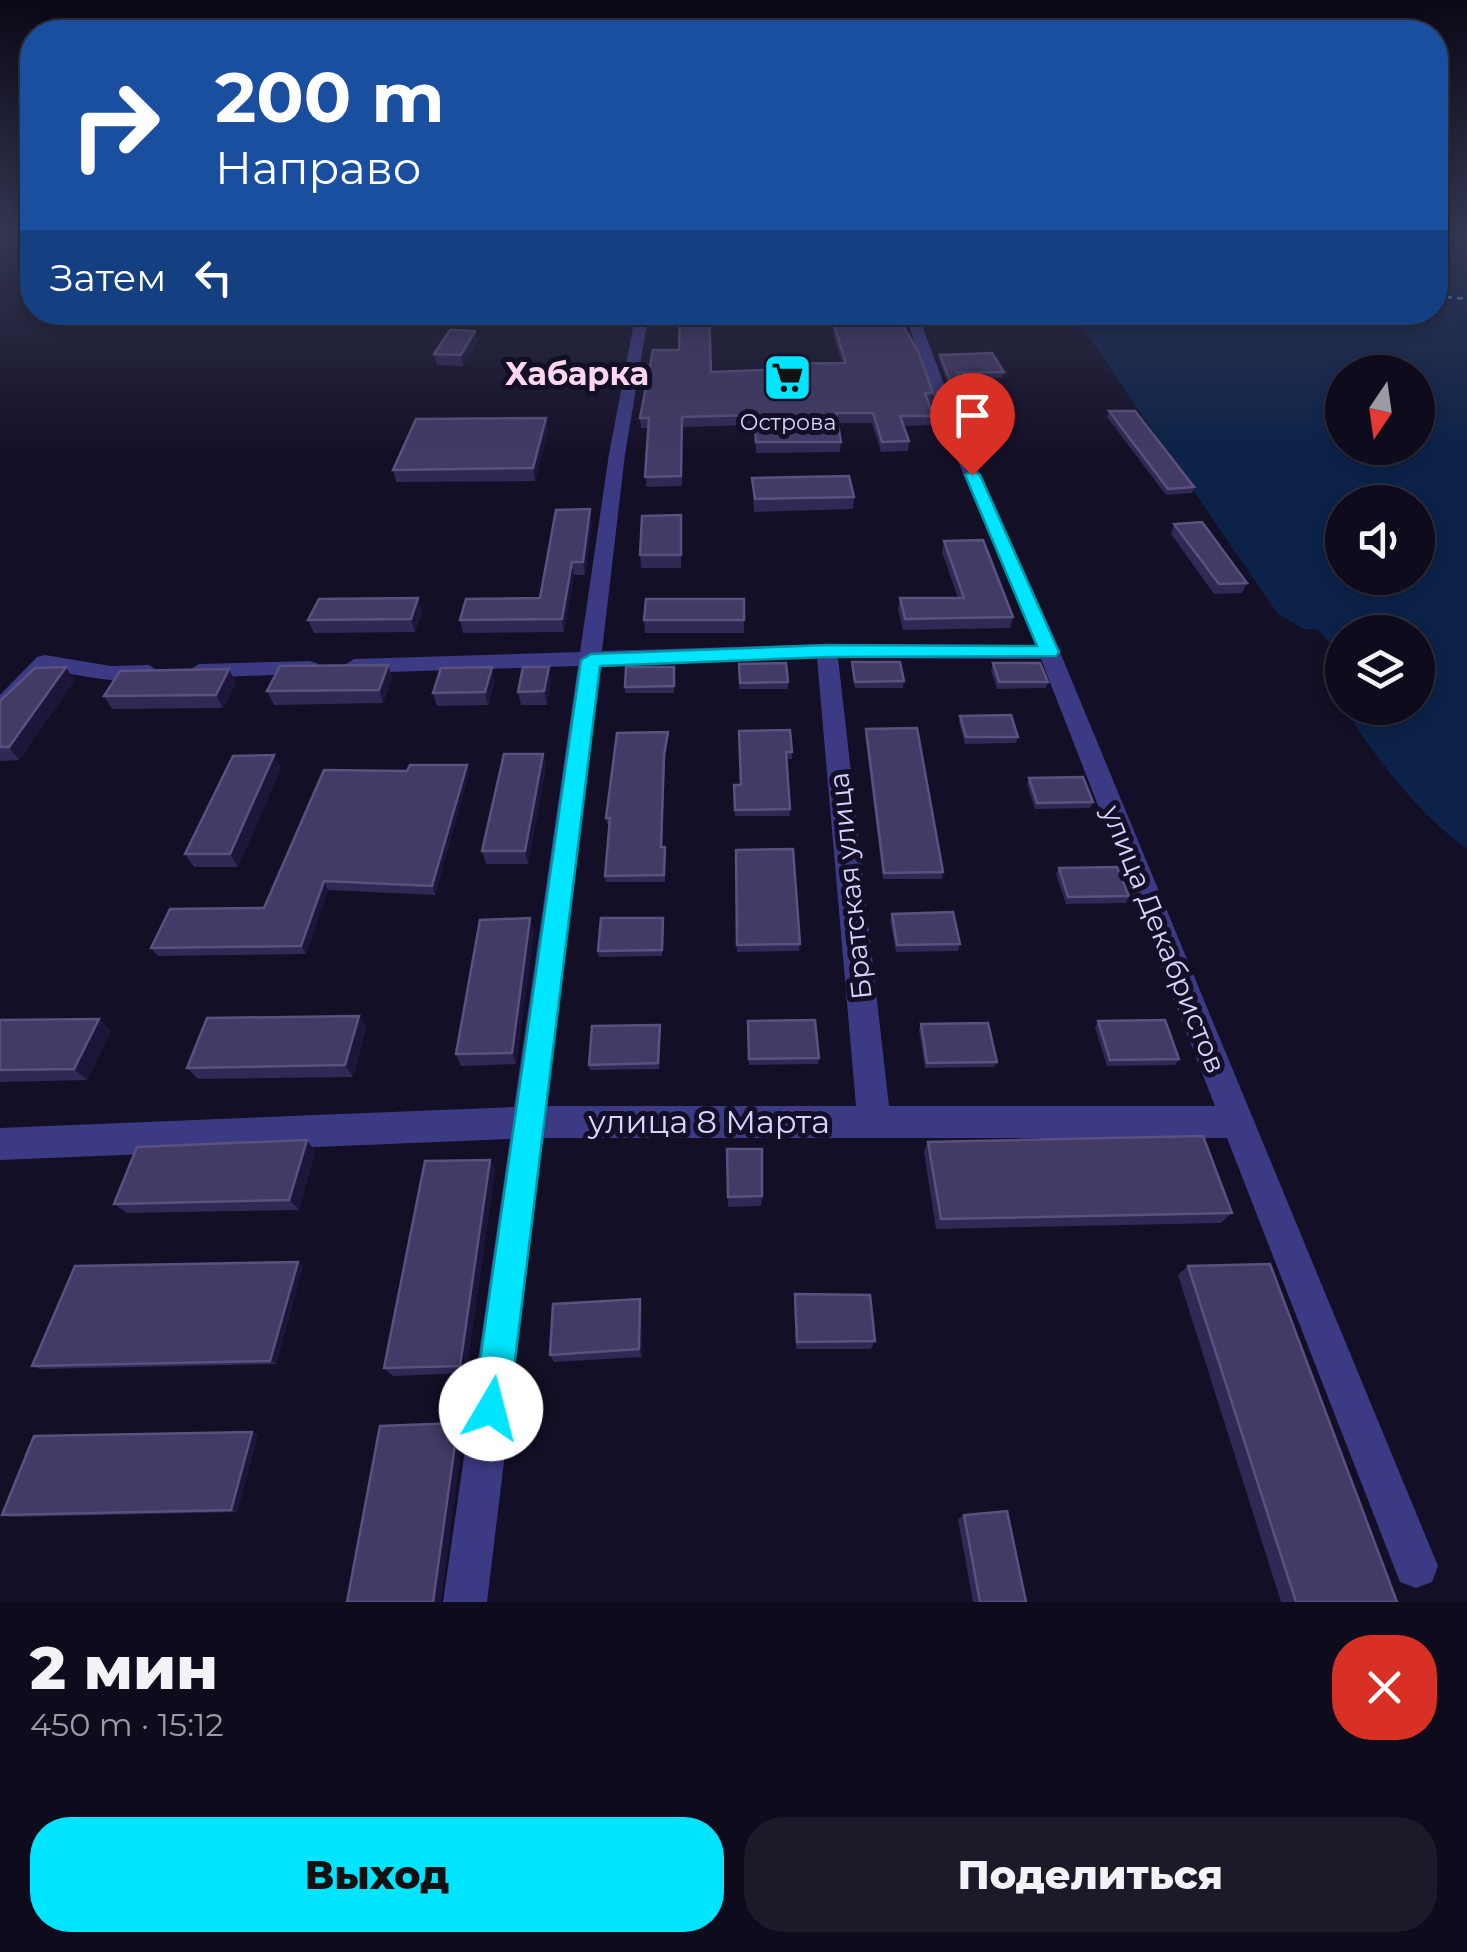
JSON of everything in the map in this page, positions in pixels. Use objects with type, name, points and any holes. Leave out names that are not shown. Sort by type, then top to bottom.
[{"type":"street","points":[[465,1602],[617,454],[642,325]]},
{"type":"street","name":"улица Декабристов","points":[[915,325],[957,440],[1049,652],[1416,1566]]},
{"type":"street","points":[[0,708],[45,662],[110,673],[827,651],[1049,652]]},
{"type":"street","name":"Братская улица","points":[[827,651],[874,1121]]},
{"type":"street","name":"улица 8 Марта","points":[[0,1144],[530,1122],[1238,1122]]},
{"type":"water","points":[[1448,307],[1467,307],[1467,849],[1431,819],[1400,785],[1355,725],[1435,725],[1435,615],[1325,615],[1325,638],[1318,630],[1303,629],[1277,613],[1080,325],[1448,325]]},
{"type":"building","points":[[680,325],[709,325],[711,372],[767,370],[766,364],[846,363],[834,325],[903,325],[918,351],[933,393],[925,393],[933,416],[900,416],[909,441],[882,442],[873,413],[836,413],[841,442],[756,442],[754,415],[682,417],[681,476],[645,477],[649,418],[640,418],[653,350],[679,350]]},
{"type":"building","points":[[450,330],[475,331],[461,355],[434,354]]},
{"type":"building","points":[[992,353],[1004,372],[957,373],[970,396],[956,396],[940,355]]},
{"type":"building","points":[[1109,411],[1135,411],[1194,487],[1168,489]]},
{"type":"building","points":[[546,418],[533,468],[393,470],[416,419]]},
{"type":"building","points":[[849,476],[854,497],[755,499],[752,478]]},
{"type":"building","points":[[590,509],[583,562],[572,562],[562,619],[460,620],[466,599],[540,598],[556,510]]},
{"type":"building","points":[[681,515],[681,555],[640,555],[642,516]]},
{"type":"building","points":[[1202,522],[1247,583],[1219,584],[1174,524]]},
{"type":"building","points":[[983,540],[1013,617],[905,619],[900,598],[964,598],[944,541]]},
{"type":"building","points":[[418,598],[411,619],[308,620],[319,599]]},
{"type":"building","points":[[646,599],[744,599],[744,620],[644,620]]},
{"type":"building","points":[[852,662],[900,662],[904,681],[855,682]]},
{"type":"building","points":[[786,663],[788,682],[740,683],[739,664]]},
{"type":"building","points":[[993,663],[1040,663],[1048,682],[999,682]]},
{"type":"building","points":[[388,665],[379,690],[267,691],[280,666]]},
{"type":"building","points":[[66,667],[9,747],[0,747],[0,701],[35,668]]},
{"type":"building","points":[[492,667],[485,692],[433,693],[441,668]]},
{"type":"building","points":[[523,667],[549,667],[544,691],[518,692]]},
{"type":"building","points":[[626,667],[674,667],[674,686],[625,687]]},
{"type":"building","points":[[229,669],[216,695],[104,696],[120,671]]},
{"type":"building","points":[[1011,715],[1018,737],[966,737],[960,716]]},
{"type":"building","points":[[917,728],[943,872],[884,873],[866,729]]},
{"type":"building","points":[[790,730],[792,752],[786,752],[790,809],[735,810],[734,785],[741,785],[739,731]]},
{"type":"building","points":[[668,732],[661,847],[665,847],[664,875],[605,876],[610,818],[606,818],[617,733]]},
{"type":"building","points":[[504,754],[543,754],[525,851],[482,851]]},
{"type":"building","points":[[274,755],[230,854],[185,854],[233,756]]},
{"type":"building","points":[[410,765],[467,765],[432,886],[324,881],[301,946],[151,948],[170,909],[264,908],[324,770],[407,771]]},
{"type":"building","points":[[1083,777],[1093,802],[1037,803],[1029,778]]},
{"type":"building","points":[[793,849],[800,944],[737,945],[736,850]]},
{"type":"building","points":[[1117,867],[1129,896],[1068,897],[1059,868]]},
{"type":"building","points":[[953,912],[960,944],[897,945],[892,914]]},
{"type":"building","points":[[530,918],[512,1053],[456,1054],[480,920]]},
{"type":"building","points":[[601,918],[663,918],[662,950],[598,951]]},
{"type":"building","points":[[359,1016],[345,1065],[187,1068],[207,1018]]},
{"type":"building","points":[[99,1019],[74,1069],[0,1070],[0,1020]]},
{"type":"building","points":[[815,1020],[819,1058],[749,1059],[748,1021]]},
{"type":"building","points":[[1165,1020],[1179,1059],[1110,1060],[1098,1021]]},
{"type":"building","points":[[988,1023],[997,1062],[927,1063],[921,1024]]},
{"type":"building","points":[[660,1025],[658,1063],[589,1065],[592,1026]]},
{"type":"building","points":[[1203,1136],[1232,1213],[941,1219],[928,1142]]},
{"type":"building","points":[[307,1140],[289,1200],[114,1204],[137,1147]]},
{"type":"building","points":[[727,1149],[762,1149],[762,1196],[728,1197]]},
{"type":"building","points":[[490,1160],[460,1366],[384,1368],[425,1161]]},
{"type":"building","points":[[298,1262],[270,1361],[32,1366],[75,1266]]},
{"type":"building","points":[[1270,1264],[1397,1602],[1296,1602],[1188,1266]]},
{"type":"building","points":[[795,1294],[870,1295],[875,1341],[797,1342]]},
{"type":"building","points":[[640,1299],[639,1349],[550,1355],[553,1304]]},
{"type":"building","points":[[458,1423],[433,1602],[347,1602],[380,1426]]},
{"type":"building","points":[[252,1432],[231,1510],[2,1515],[34,1436]]},
{"type":"building","points":[[1007,1511],[1026,1602],[980,1602],[964,1515]]},
{"type":"place","name":"Острова","points":[[788,378]]},
{"type":"district","name":"Хабарка","points":[[577,373]]},
{"type":"route","points":[[491,1409],[591,660],[827,651],[1049,652],[972,475]]}]
